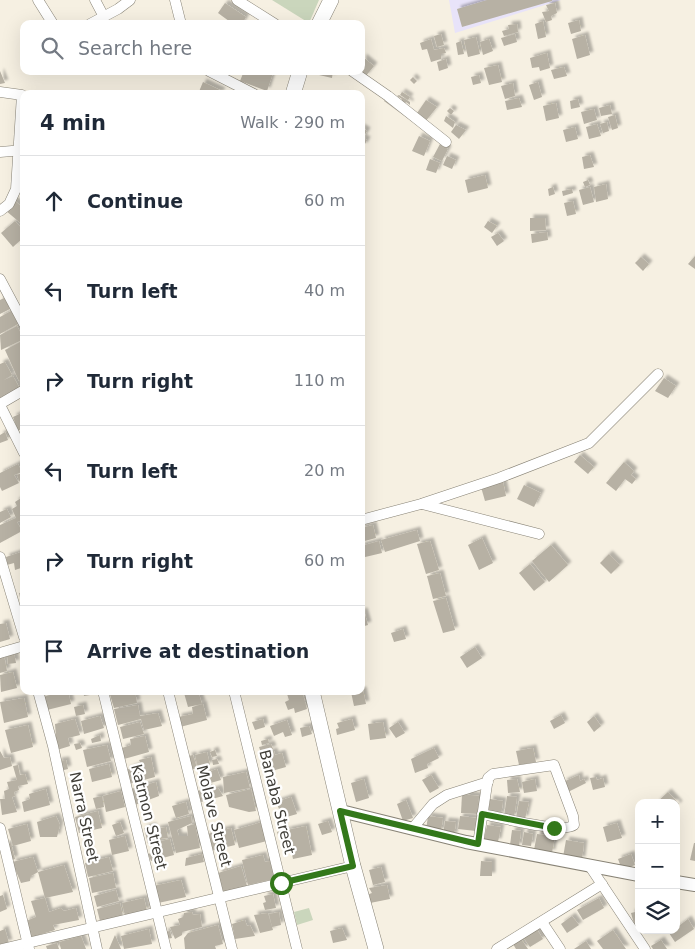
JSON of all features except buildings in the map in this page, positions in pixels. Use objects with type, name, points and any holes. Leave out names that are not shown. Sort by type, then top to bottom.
[{"type":"main road","points":[[321,20],[331,0]]},
{"type":"main road","points":[[294,90],[299,75]]},
{"type":"main road","points":[[313,695],[353,866],[376,949]]},
{"type":"street","points":[[38,0],[50,20]]},
{"type":"street","points":[[95,0],[104,16]]},
{"type":"street","points":[[97,20],[130,0]]},
{"type":"street","points":[[175,0],[180,20]]},
{"type":"street","points":[[237,0],[269,20]]},
{"type":"street","points":[[217,75],[246,90]]},
{"type":"street","points":[[358,75],[388,96],[446,142]]},
{"type":"street","points":[[0,92],[20,95]]},
{"type":"street","points":[[0,152],[20,150]]},
{"type":"street","points":[[0,211],[9,204],[16,189],[20,158]]},
{"type":"street","points":[[0,279],[20,316]]},
{"type":"street","points":[[365,519],[421,504],[507,475],[589,443],[658,374]]},
{"type":"street","points":[[20,392],[0,404],[20,446]]},
{"type":"street","points":[[421,504],[539,534]]},
{"type":"street","points":[[0,557],[20,624]]},
{"type":"street","points":[[0,653],[20,647]]},
{"type":"street","name":"Narra Street","points":[[39,695],[53,746],[97,949]]},
{"type":"street","name":"Katmon Street","points":[[104,695],[166,949]]},
{"type":"street","name":"Molave Street","points":[[169,695],[232,949]]},
{"type":"street","name":"Banaba Street","points":[[235,695],[297,949]]},
{"type":"street","points":[[478,844],[482,814],[488,782],[493,774],[554,765],[573,816],[574,825],[569,828],[554,828],[482,814]]},
{"type":"street","points":[[412,829],[433,804],[447,795],[488,782]]},
{"type":"street","points":[[340,811],[478,844],[635,873]]},
{"type":"street","points":[[0,828],[28,946]]},
{"type":"street","points":[[589,865],[645,949]]},
{"type":"street","points":[[2,949],[28,946],[156,912],[353,866]]},
{"type":"street","points":[[680,883],[695,885]]},
{"type":"street","points":[[497,949],[602,884]]},
{"type":"street","points":[[542,922],[560,949]]},
{"type":"shaded area","points":[[449,0],[561,0],[455,33]]},
{"type":"green space","points":[[272,0],[319,0],[310,20],[304,20]]},
{"type":"green space","points":[[309,908],[313,920],[297,925],[294,912]]},
{"type":"route","points":[[281,883],[353,866],[340,811],[478,844],[482,814],[554,828]]}]
